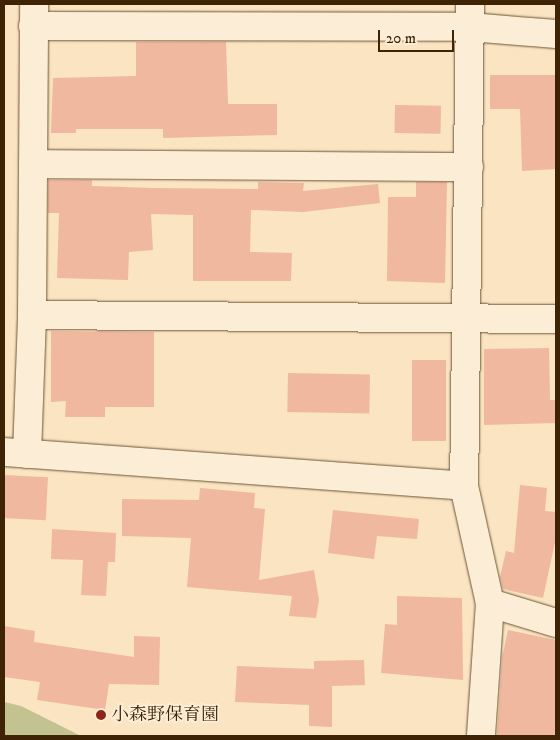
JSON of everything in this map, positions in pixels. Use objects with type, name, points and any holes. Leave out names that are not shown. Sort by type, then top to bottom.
[{"type":"street","points":[[464,486],[15,453],[32,315],[33,15],[470,15],[556,34]]},
{"type":"street","points":[[470,15],[464,486],[490,603],[481,736]]},
{"type":"street","points":[[33,164],[468,167]]},
{"type":"street","points":[[32,315],[467,320],[556,319]]},
{"type":"street","points":[[490,603],[556,624]]},
{"type":"green space","points":[[4,702],[21,706],[81,736],[4,736]]},
{"type":"building","points":[[136,42],[226,42],[228,104],[277,104],[277,135],[163,138],[163,129],[76,129],[76,133],[51,133],[53,78],[136,76]]},
{"type":"building","points":[[490,75],[556,75],[556,169],[522,171],[520,109],[490,109]]},
{"type":"building","points":[[395,105],[441,106],[441,134],[395,133]]},
{"type":"building","points":[[48,180],[92,180],[92,186],[153,188],[258,189],[258,182],[304,183],[303,191],[378,184],[380,203],[303,212],[251,210],[250,252],[292,253],[291,281],[193,281],[193,215],[151,214],[153,250],[129,252],[128,280],[57,278],[59,213],[48,213]]},
{"type":"building","points":[[416,182],[447,182],[445,283],[387,281],[388,197],[416,197]]},
{"type":"building","points":[[51,331],[154,332],[154,407],[105,407],[105,417],[65,417],[66,401],[51,402]]},
{"type":"building","points":[[549,348],[550,400],[556,400],[556,423],[484,425],[484,349]]},
{"type":"building","points":[[412,360],[446,360],[446,441],[412,441]]},
{"type":"building","points":[[288,373],[370,374],[369,413],[287,412]]},
{"type":"building","points":[[4,475],[48,477],[46,520],[4,518]]},
{"type":"building","points":[[520,485],[547,488],[545,511],[556,512],[555,542],[543,598],[503,589],[500,577],[506,551],[514,553]]},
{"type":"building","points":[[200,488],[255,493],[254,508],[265,509],[259,580],[314,570],[319,600],[316,618],[289,616],[292,596],[187,587],[191,538],[122,536],[122,499],[199,500]]},
{"type":"building","points":[[333,510],[419,519],[417,539],[377,536],[374,559],[328,553]]},
{"type":"building","points":[[52,529],[116,533],[115,562],[108,562],[106,596],[81,595],[83,560],[51,559]]},
{"type":"building","points":[[397,596],[462,598],[463,680],[381,673],[385,624],[397,625]]},
{"type":"building","points":[[4,626],[35,631],[34,642],[134,657],[134,636],[160,637],[159,685],[109,684],[105,710],[37,700],[40,682],[4,677]]},
{"type":"building","points":[[508,630],[556,640],[556,736],[497,736],[502,658]]},
{"type":"building","points":[[364,660],[365,685],[332,686],[332,727],[309,726],[309,705],[235,702],[237,666],[314,669],[314,661]]},
{"type":"place","name":"小森野保育園","points":[[101,715]]}]
